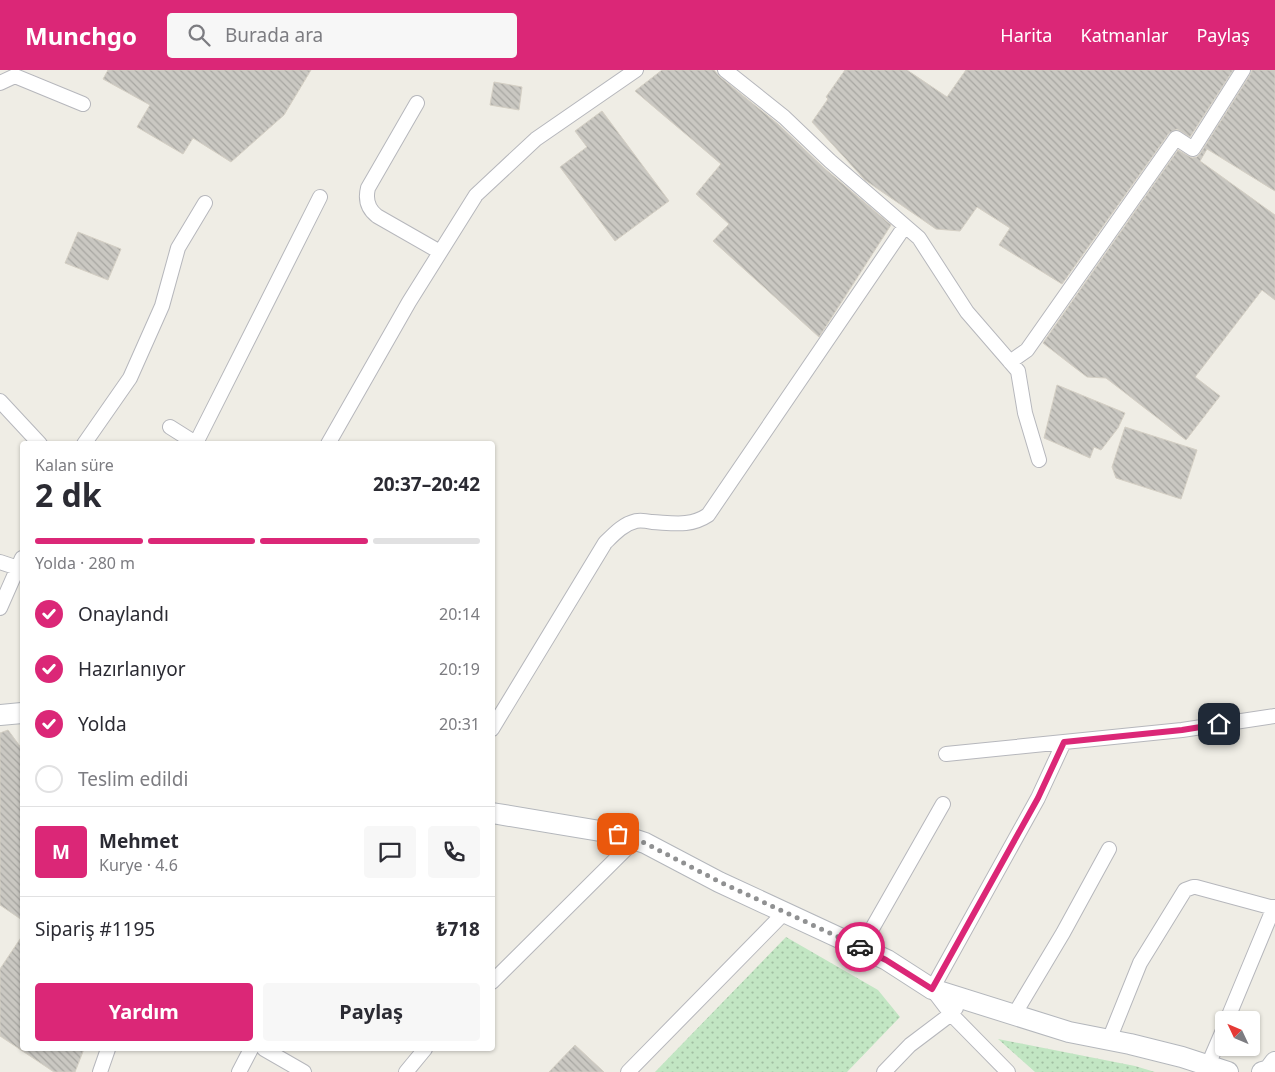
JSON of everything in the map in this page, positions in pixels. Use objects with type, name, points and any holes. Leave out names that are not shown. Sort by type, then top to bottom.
[{"type":"street","points":[[330,441],[409,302],[476,195],[536,139],[636,70]]},
{"type":"street","points":[[725,70],[784,117],[830,162],[919,238],[967,312],[1018,371],[1025,413],[1039,460]]},
{"type":"street","points":[[1010,362],[1027,350],[1176,138],[1193,149],[1243,70]]},
{"type":"street","points":[[0,83],[15,76],[83,104]]},
{"type":"street","points":[[417,103],[368,188],[367,203],[377,216],[440,252]]},
{"type":"street","points":[[198,441],[320,197]]},
{"type":"street","points":[[86,441],[130,378],[162,306],[178,248],[205,203]]},
{"type":"street","points":[[495,723],[605,543],[616,532],[624,526],[637,521],[688,524],[708,515],[905,226]]},
{"type":"street","points":[[0,401],[37,441]]},
{"type":"street","points":[[170,427],[191,441]]},
{"type":"street","points":[[0,562],[20,563],[0,608]]},
{"type":"street","points":[[0,715],[20,713]]},
{"type":"street","points":[[946,754],[1182,730],[1275,716]]},
{"type":"street","points":[[932,989],[1038,798],[1064,742]]},
{"type":"street","points":[[861,948],[943,804]]},
{"type":"street","points":[[495,814],[618,834],[636,840],[784,913],[886,960],[932,989],[1069,1032],[1174,1055],[1228,1072]]},
{"type":"street","points":[[495,979],[636,840]]},
{"type":"street","points":[[1014,1015],[1063,933],[1109,850]]},
{"type":"street","points":[[1110,1040],[1140,963],[1185,890],[1189,888],[1196,888],[1274,907],[1231,1011]]},
{"type":"street","points":[[628,1072],[784,913]]},
{"type":"street","points":[[932,989],[951,1014],[1008,1072]]},
{"type":"street","points":[[884,1072],[910,1046],[951,1014],[965,998]]},
{"type":"street","points":[[1208,1065],[1215,1049]]},
{"type":"street","points":[[100,1072],[107,1051]]},
{"type":"street","points":[[239,1072],[250,1051]]},
{"type":"street","points":[[267,1051],[304,1072]]},
{"type":"street","points":[[406,1072],[423,1051]]},
{"type":"street","points":[[1262,1072],[1269,1070],[1275,1062]]},
{"type":"green space","points":[[786,937],[878,990],[900,1017],[847,1072],[655,1072]]},
{"type":"green space","points":[[998,1039],[1135,1066],[1155,1072],[1035,1072]]},
{"type":"building","points":[[108,70],[311,70],[284,115],[231,162],[193,138],[183,154],[137,127],[150,105],[103,79]]},
{"type":"building","points":[[662,70],[714,70],[778,124],[824,168],[891,225],[819,337],[713,241],[729,224],[696,194],[721,164],[635,91]]},
{"type":"building","points":[[845,70],[907,70],[947,97],[966,70],[1233,70],[1190,137],[1177,129],[1169,133],[1062,284],[999,245],[1010,228],[977,207],[960,231],[936,229],[865,180],[812,122],[828,99],[826,97]]},
{"type":"building","points":[[1252,70],[1275,70],[1275,191],[1207,149],[1200,161],[1275,215],[1275,300],[1262,290],[1195,377],[1220,396],[1186,440],[1106,378],[1087,377],[1043,343],[1178,150],[1192,158],[1200,154]]},
{"type":"building","points":[[494,82],[522,87],[519,110],[490,105]]},
{"type":"building","points":[[602,111],[669,201],[615,241],[560,167],[587,147],[575,131]]},
{"type":"building","points":[[78,232],[121,249],[108,280],[65,263]]},
{"type":"building","points":[[1057,385],[1125,413],[1118,428],[1101,450],[1094,447],[1090,458],[1044,438]]},
{"type":"building","points":[[1125,427],[1197,450],[1181,499],[1116,478],[1112,467]]},
{"type":"building","points":[[8,730],[20,746],[20,919],[0,905],[0,733]]},
{"type":"building","points":[[20,939],[20,1049],[0,1036],[0,969]]},
{"type":"building","points":[[575,1045],[604,1072],[549,1072]]},
{"type":"building","points":[[22,1051],[83,1051],[75,1072],[54,1072]]},
{"type":"way so far","points":[[618,834],[645,843],[773,908],[860,947]]},
{"type":"route","points":[[860,947],[886,960],[932,989],[1038,798],[1064,742],[1182,730],[1219,724]]}]
